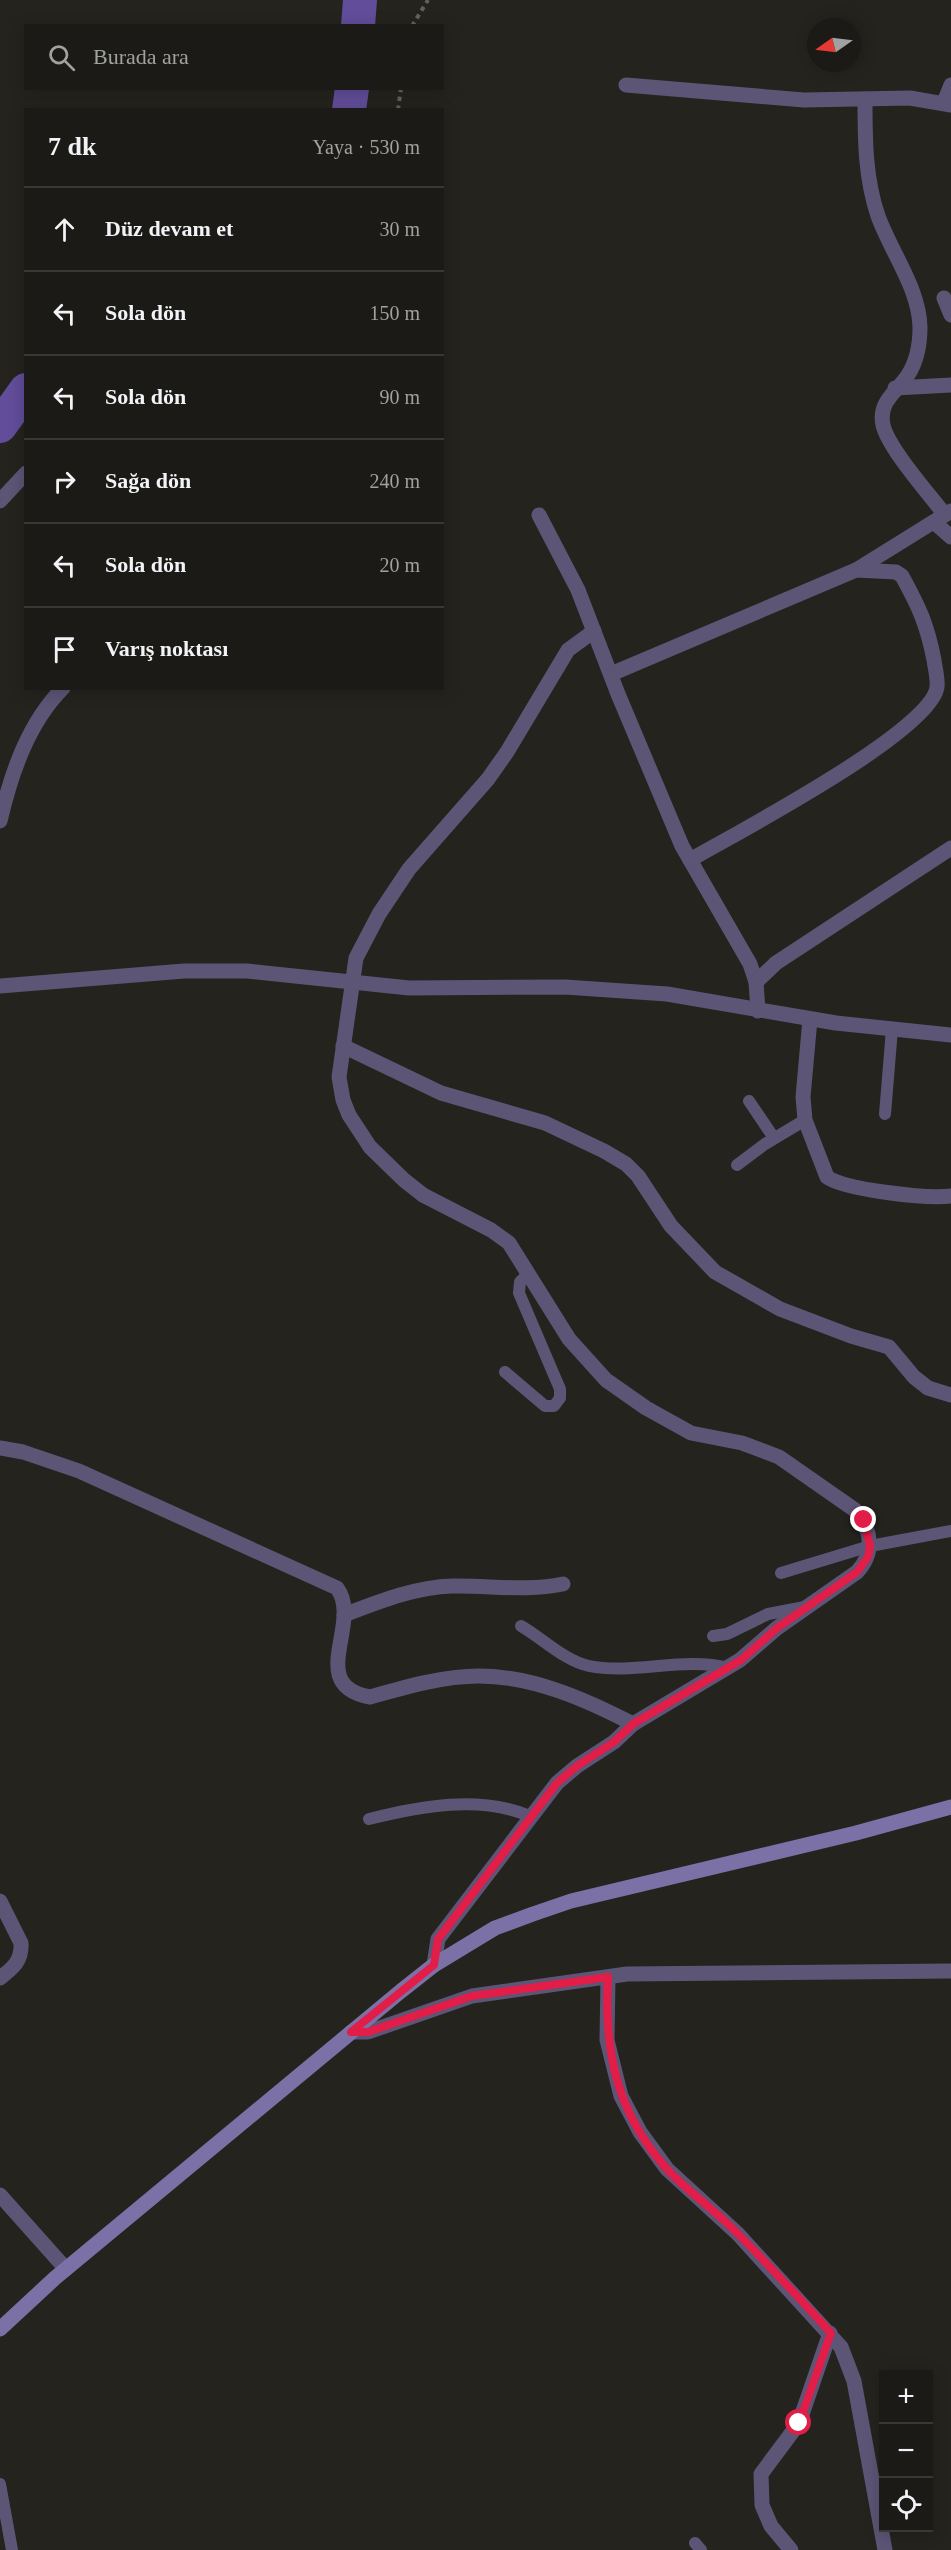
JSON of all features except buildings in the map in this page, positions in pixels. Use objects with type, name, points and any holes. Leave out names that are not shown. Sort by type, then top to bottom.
[{"type":"street","points":[[626,85],[804,100],[910,99],[948,104],[951,85]]},
{"type":"street","points":[[865,99],[868,177],[878,215],[915,299],[920,324],[920,344],[913,364],[908,375],[895,388],[884,405],[884,428],[898,452],[944,516],[951,537]]},
{"type":"street","points":[[944,298],[951,315]]},
{"type":"street","points":[[895,388],[951,385]]},
{"type":"street","points":[[0,501],[24,475]]},
{"type":"street","points":[[539,515],[578,590],[657,788],[690,860],[750,964],[756,982],[758,1011]]},
{"type":"street","points":[[610,674],[856,570],[944,516]]},
{"type":"street","points":[[690,860],[846,771],[920,714],[932,699],[937,688],[929,634],[924,615],[902,576],[896,572],[856,570]]},
{"type":"street","points":[[434,1965],[438,1939],[467,1904],[530,1816],[557,1783],[577,1766],[614,1742],[633,1724],[729,1668],[805,1607],[857,1572],[868,1557],[870,1546],[864,1520],[855,1510],[779,1458],[742,1443],[690,1433],[646,1408],[606,1380],[569,1339],[509,1243],[491,1230],[423,1195],[404,1180],[370,1146],[358,1130],[343,1100],[339,1077],[356,957],[363,943],[399,883],[488,779],[507,752],[568,650],[594,631]]},
{"type":"street","points":[[0,821],[8,788],[21,754],[37,721],[61,690]]},
{"type":"street","points":[[756,982],[776,963],[951,848]]},
{"type":"street","points":[[0,986],[214,970],[247,970],[409,988],[614,990],[667,994],[810,1019],[951,1035]]},
{"type":"street","points":[[810,1019],[803,1097],[805,1120],[827,1177],[854,1189],[933,1197],[951,1196]]},
{"type":"street","points":[[343,1046],[441,1093],[545,1123],[626,1164],[638,1176],[671,1226],[716,1272],[780,1309],[851,1336],[889,1347],[914,1377],[928,1388],[951,1395]]},
{"type":"street","points":[[0,1448],[23,1452],[79,1471],[331,1585],[344,1597],[338,1672],[348,1690],[370,1697],[466,1677],[498,1678],[565,1693],[633,1724]]},
{"type":"street","points":[[344,1615],[398,1596],[441,1587],[532,1589],[563,1584]]},
{"type":"street","points":[[0,2329],[66,2269],[351,2032],[434,1965],[495,1928],[571,1901],[856,1833],[951,1807]]},
{"type":"street","points":[[0,1901],[21,1943],[15,1966],[0,1978]]},
{"type":"street","points":[[351,2032],[368,2032],[472,1996],[608,1977],[653,1973],[951,1971]]},
{"type":"street","points":[[608,1977],[608,2040],[621,2096],[640,2132],[667,2169],[738,2234],[831,2333],[841,2347],[854,2381],[885,2550]]},
{"type":"street","points":[[0,2195],[66,2269]]},
{"type":"street","points":[[790,2550],[771,2526],[762,2505],[761,2474],[799,2423],[831,2333]]},
{"type":"lane","points":[[885,1114],[892,1029]]},
{"type":"lane","points":[[749,1101],[774,1138]]},
{"type":"lane","points":[[737,1165],[774,1138],[805,1120]]},
{"type":"lane","points":[[505,1372],[545,1406],[554,1406],[560,1398],[560,1389],[519,1293],[520,1282],[529,1273]]},
{"type":"lane","points":[[781,1574],[870,1546],[951,1531]]},
{"type":"lane","points":[[713,1636],[727,1634],[768,1614],[805,1607]]},
{"type":"lane","points":[[521,1626],[587,1666],[611,1668],[699,1663],[729,1668]]},
{"type":"lane","points":[[369,1819],[425,1807],[462,1804],[490,1805],[530,1816]]},
{"type":"lane","points":[[0,2484],[12,2550]]},
{"type":"path","points":[[413,24],[428,0]]},
{"type":"path","points":[[398,108],[401,90]]},
{"type":"waterway","points":[[358,24],[360,0]]},
{"type":"waterway","points":[[349,108],[352,90]]},
{"type":"waterway","points":[[0,426],[24,393]]},
{"type":"route","points":[[799,2423],[831,2333],[738,2234],[667,2169],[640,2132],[621,2096],[608,2040],[606,2022],[608,1977],[472,1996],[443,2004],[368,2032],[351,2032],[434,1965],[438,1939],[467,1904],[519,1831],[557,1783],[577,1766],[614,1742],[633,1724],[741,1660],[777,1628],[825,1592],[857,1572],[868,1557],[870,1546],[864,1520]]}]
